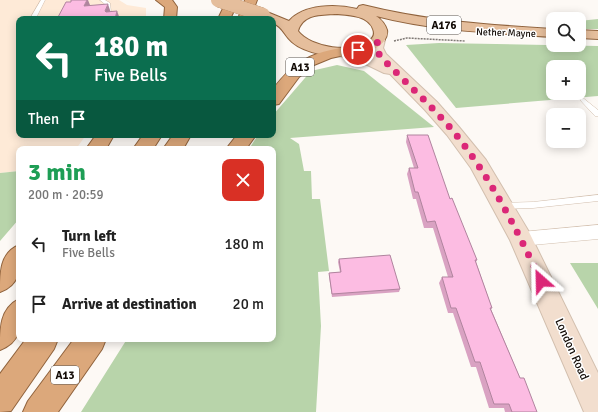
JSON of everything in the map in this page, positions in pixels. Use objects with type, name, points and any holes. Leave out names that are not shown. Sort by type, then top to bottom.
[{"type":"highway","points":[[162,0],[167,2],[172,7],[170,16]]},
{"type":"highway","points":[[225,16],[233,0]]},
{"type":"highway","points":[[245,16],[251,0]]},
{"type":"highway","name":"A13","points":[[276,96],[302,65],[323,55],[340,52]]},
{"type":"highway","points":[[238,146],[245,138]]},
{"type":"highway","points":[[0,281],[16,259]]},
{"type":"highway","points":[[0,336],[16,316]]},
{"type":"highway","points":[[0,400],[42,342]]},
{"type":"highway","name":"A13","points":[[39,412],[90,342]]},
{"type":"main road","name":"A176","points":[[218,0],[268,12],[308,14],[332,10],[348,11],[365,15],[372,18],[380,26],[381,33],[378,40]]},
{"type":"main road","name":"A176","points":[[238,0],[268,12],[274,16]]},
{"type":"main road","points":[[308,14],[313,7],[310,0]]},
{"type":"main road","points":[[323,0],[333,6],[348,11]]},
{"type":"main road","name":"A176","points":[[337,0],[382,14],[425,23],[546,33]]},
{"type":"main road","name":"A176","points":[[291,32],[290,27],[293,23],[308,14]]},
{"type":"main road","name":"Nether Mayne","points":[[365,15],[410,25],[546,34]]},
{"type":"main road","name":"A176","points":[[276,18],[284,23],[291,32],[305,44],[340,52],[367,47],[378,40],[392,39]]},
{"type":"main road","name":"Nether Mayne","points":[[412,34],[513,39],[546,39]]},
{"type":"main road","points":[[586,34],[598,35]]},
{"type":"main road","points":[[586,39],[598,39]]},
{"type":"main road","name":"London Road","points":[[378,40],[378,52],[431,106],[453,131],[479,165],[521,239],[598,408]]},
{"type":"main road","name":"London Road","points":[[340,52],[368,59],[398,74]]},
{"type":"street","points":[[521,239],[598,232]]},
{"type":"lane","points":[[35,16],[43,0]]},
{"type":"lane","points":[[102,0],[108,4],[109,11]]},
{"type":"lane","points":[[583,100],[598,114]]},
{"type":"lane","points":[[503,206],[534,205],[598,198]]},
{"type":"path","points":[[392,39],[407,38],[468,41]]},
{"type":"shaded area","points":[[0,0],[119,0],[127,5],[146,8],[146,16],[16,16],[16,138],[84,138],[78,146],[16,146],[16,171],[0,173]]},
{"type":"green space","points":[[598,19],[598,29],[586,29],[586,20]]},
{"type":"green space","points":[[439,43],[546,45],[546,52],[586,52],[586,46],[598,46],[598,96],[586,97],[586,60],[546,60],[546,100],[551,100],[456,108],[406,45]]},
{"type":"green space","points":[[337,65],[364,71],[434,127],[290,138],[299,144],[304,171],[311,171],[312,199],[320,199],[329,271],[318,272],[321,326],[316,412],[81,412],[125,342],[276,342],[276,146],[251,146],[256,138],[276,138],[276,112],[311,71]]},
{"type":"green space","points":[[16,171],[16,222],[0,241],[0,173]]},
{"type":"green space","points":[[570,263],[598,263],[598,309]]},
{"type":"building","points":[[71,0],[87,0],[84,6],[108,4],[105,11],[117,11],[116,16],[59,16],[66,2],[71,2]]},
{"type":"building","points":[[407,135],[428,135],[450,199],[452,198],[477,260],[475,260],[492,308],[490,308],[520,378],[524,378],[537,412],[512,412],[509,404],[494,404],[480,362],[475,362],[456,308],[451,308],[442,277],[453,277],[435,221],[427,222],[418,192],[415,192],[409,168],[418,168]]},
{"type":"building","points":[[390,255],[400,289],[332,294],[329,273],[341,272],[339,259]]},
{"type":"route","points":[[358,50],[373,44],[378,40],[376,48],[380,56],[431,106],[453,131],[479,165],[521,239],[541,281]]}]
